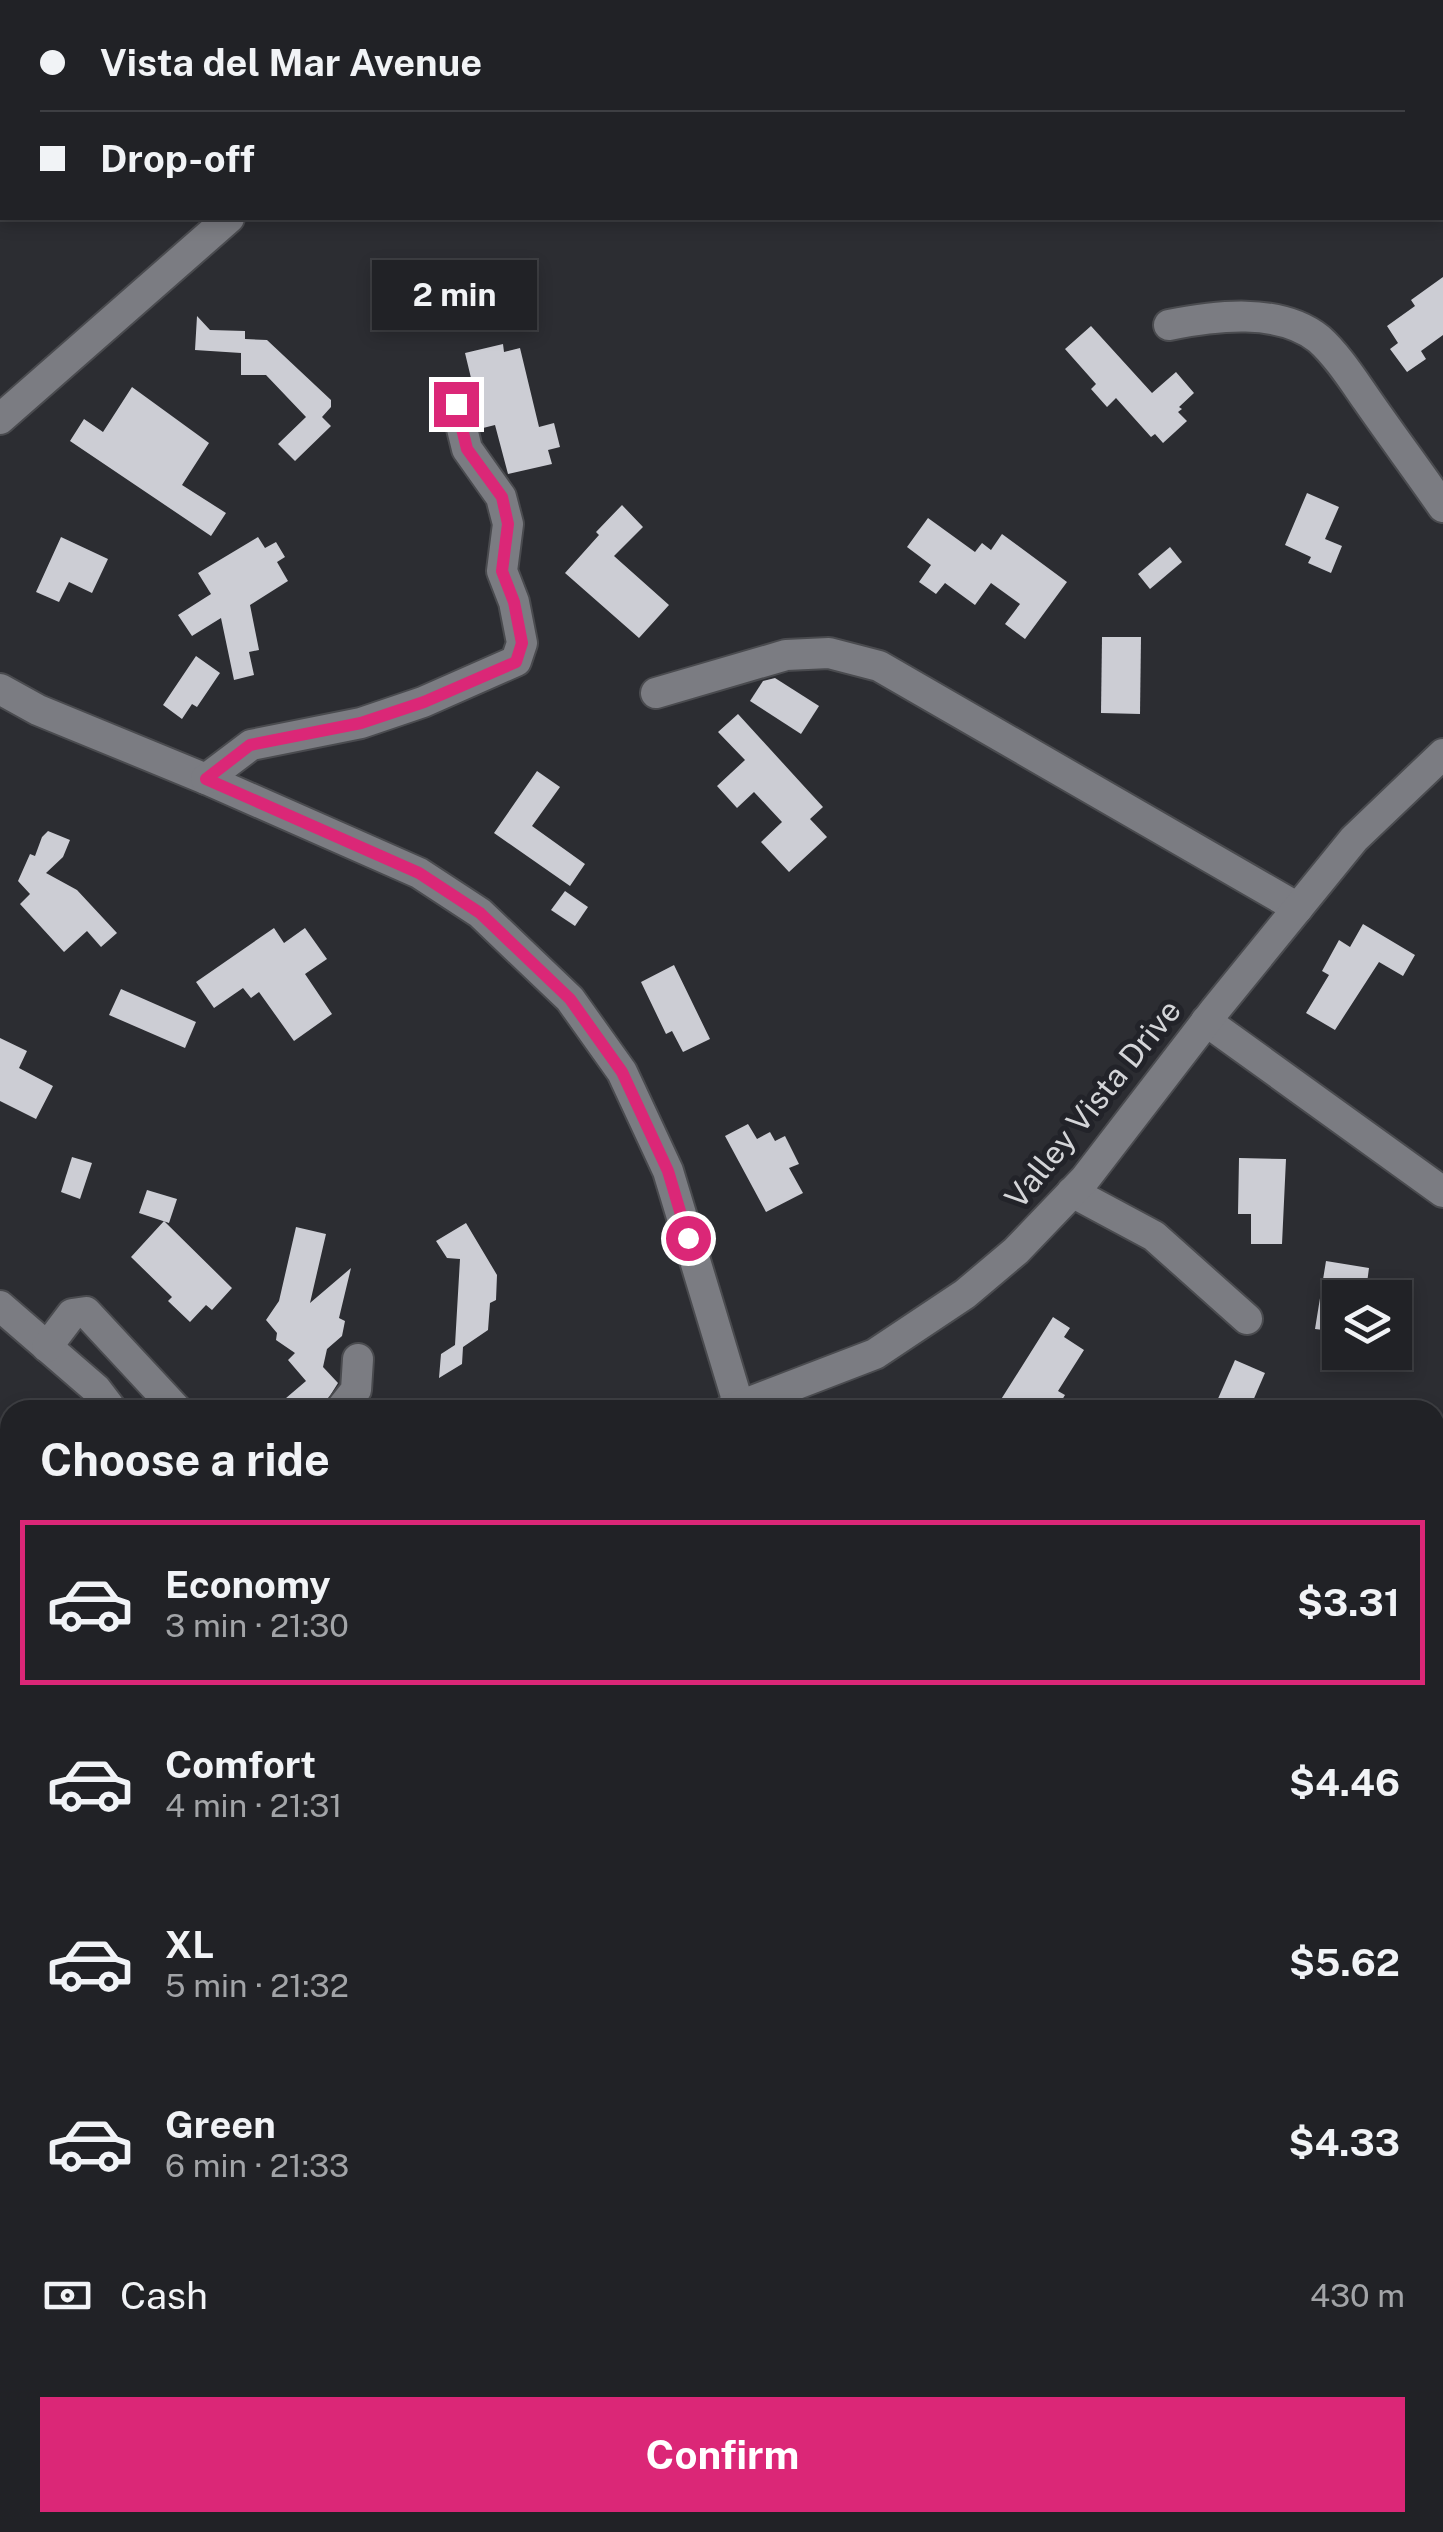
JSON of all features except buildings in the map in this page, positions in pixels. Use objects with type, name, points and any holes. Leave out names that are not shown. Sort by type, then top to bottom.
[{"type":"street","points":[[0,419],[228,220]]},
{"type":"street","points":[[1169,325],[1234,317],[1271,320],[1319,340],[1352,379],[1443,507]]},
{"type":"street","points":[[206,779],[250,745],[361,723],[424,702],[516,662],[522,643],[514,602],[502,571],[508,524],[502,497],[467,449],[456,404]]},
{"type":"street","points":[[656,693],[786,654],[829,653],[879,666],[1298,908]]},
{"type":"street","points":[[0,689],[38,710],[419,873],[480,913],[570,999],[622,1072],[668,1171],[732,1400]]},
{"type":"street","name":"Valley Vista Drive","points":[[755,1400],[875,1354],[990,1275],[1072,1192],[1354,839],[1443,754]]},
{"type":"street","points":[[1206,1021],[1443,1192]]},
{"type":"street","points":[[1072,1192],[1154,1236],[1247,1318]]},
{"type":"street","points":[[0,1306],[104,1400]]},
{"type":"street","points":[[47,1348],[72,1314],[86,1312],[168,1400]]},
{"type":"street","points":[[348,1400],[356,1390],[358,1359]]},
{"type":"route","points":[[456,404],[467,449],[502,497],[508,524],[502,571],[514,602],[522,643],[516,662],[424,702],[361,723],[250,745],[206,779],[419,873],[480,913],[570,999],[622,1072],[668,1171],[688,1238]]}]
